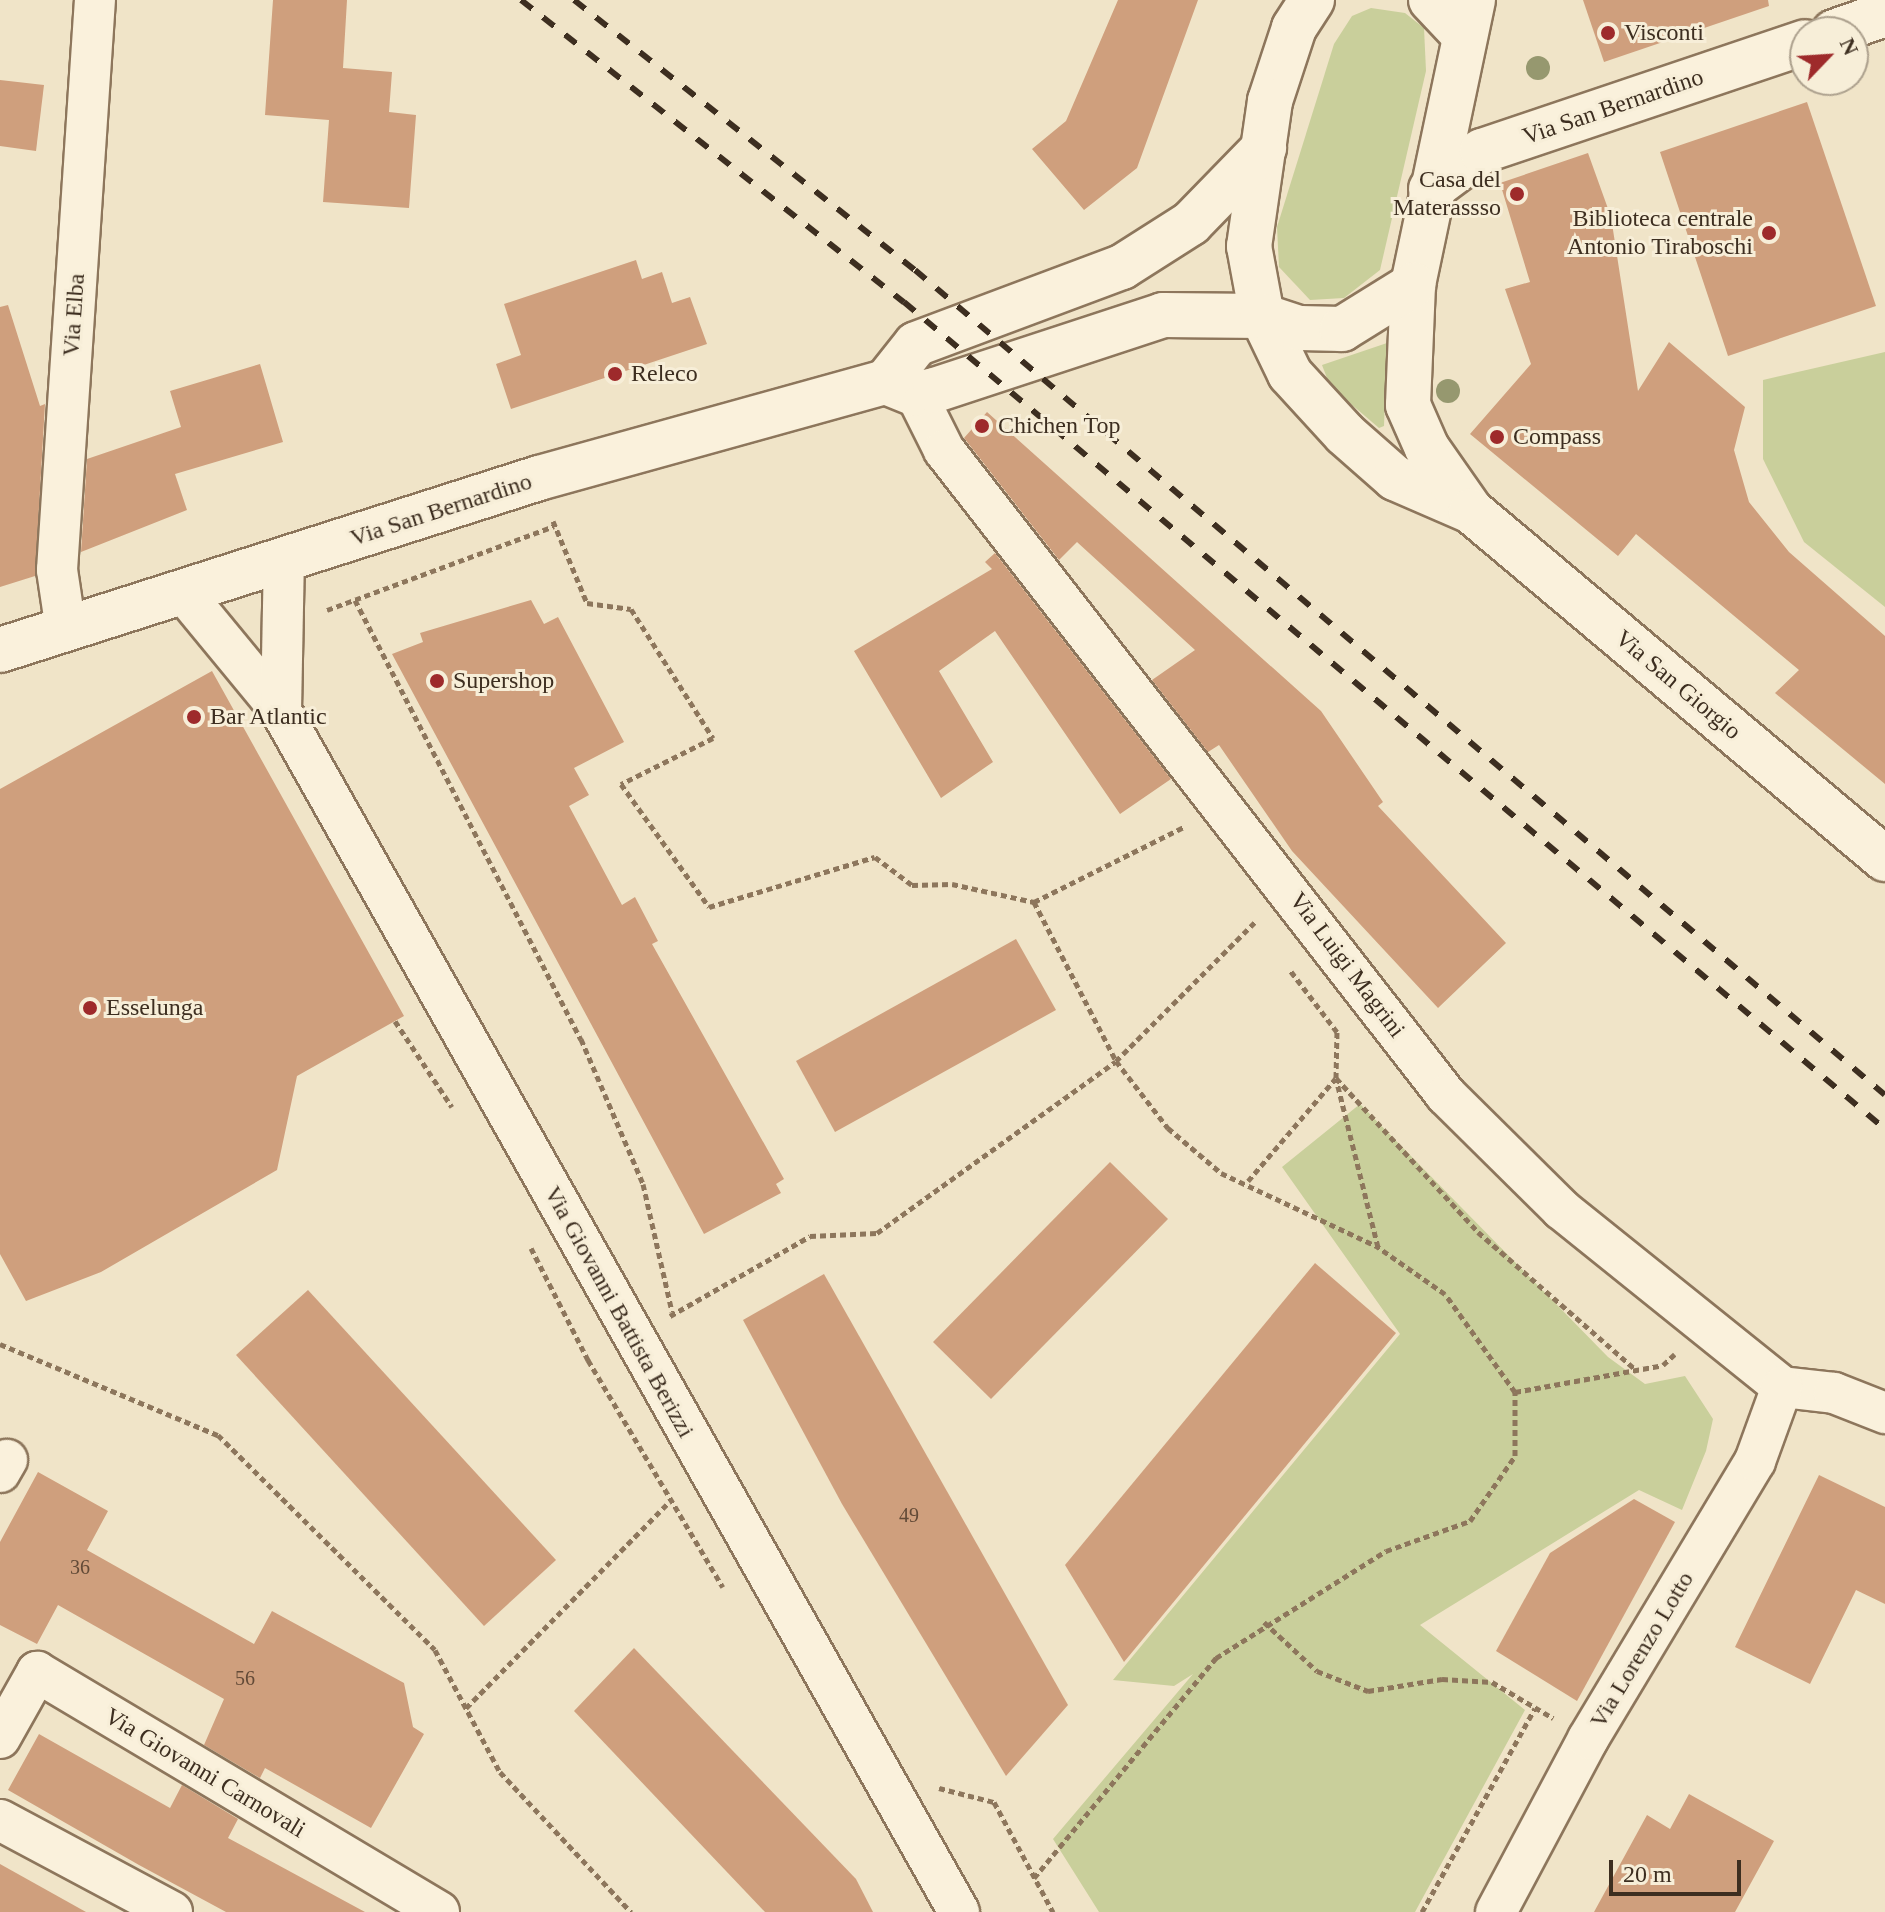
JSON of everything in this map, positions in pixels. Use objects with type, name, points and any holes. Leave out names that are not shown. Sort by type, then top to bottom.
[{"type":"main road","points":[[1431,0],[1468,17]]},
{"type":"main road","name":"Via San Giorgio","points":[[1294,9],[1264,148],[1249,246],[1262,316],[1290,374],[1345,434],[1395,478],[1471,511],[1885,859]]},
{"type":"main road","name":"Via San Giorgio","points":[[1468,17],[1413,285],[1408,405],[1471,511]]},
{"type":"main road","name":"Via San Bernardino","points":[[1431,189],[1482,151],[1789,47]]},
{"type":"main road","points":[[901,388],[916,344],[1122,267],[1191,223],[1264,148]]},
{"type":"main road","name":"Via San Bernardino","points":[[0,650],[539,478],[901,388],[1141,320],[1200,312],[1262,316],[1300,328],[1342,329],[1413,285]]},
{"type":"street","name":"Via Elba","points":[[66,630],[57,570],[95,0]]},
{"type":"street","name":"Via Luigi Magrini","points":[[901,388],[1202,807],[1300,902],[1446,1095],[1561,1209],[1782,1387]]},
{"type":"street","name":"Via Giovanni Battista Berizzi","points":[[281,711],[278,628],[284,560]]},
{"type":"street","name":"Via Giovanni Battista Berizzi","points":[[183,592],[281,711],[959,1912]]},
{"type":"street","points":[[1782,1387],[1834,1393],[1885,1413]]},
{"type":"street","name":"Via Lorenzo Lotto","points":[[1496,1912],[1588,1739],[1755,1461],[1782,1387]]},
{"type":"street","name":"Via Giovanni Carnovali","points":[[0,1738],[37,1672],[439,1912]]},
{"type":"street","points":[[0,1820],[172,1912]]},
{"type":"path","points":[[539,478],[554,526],[587,603],[631,609],[713,738],[621,784],[709,907],[875,857],[912,885],[952,884],[1034,902],[1202,807]]},
{"type":"path","points":[[278,628],[554,526]]},
{"type":"path","points":[[355,600],[581,1039],[643,1184],[673,1315],[680,1328]]},
{"type":"path","points":[[1034,902],[1116,1061],[1168,1128],[1221,1173],[1248,1181],[1378,1247],[1445,1294],[1515,1392],[1515,1456],[1470,1521],[1386,1551],[1264,1622],[1216,1658],[1034,1878]]},
{"type":"path","points":[[527,1240],[588,1360],[810,1236],[877,1233],[1116,1061],[1254,922],[1300,902]]},
{"type":"path","points":[[1246,909],[1263,934]]},
{"type":"path","points":[[1282,959],[1337,1032],[1336,1078],[1378,1247]]},
{"type":"path","points":[[395,1021],[461,1121]]},
{"type":"path","points":[[1248,1181],[1336,1078]]},
{"type":"path","points":[[1336,1078],[1478,1232],[1636,1370]]},
{"type":"path","points":[[1515,1392],[1663,1365],[1704,1325]]},
{"type":"path","points":[[0,1344],[218,1435],[435,1650],[500,1772],[631,1912]]},
{"type":"path","points":[[466,1708],[671,1500]]},
{"type":"path","points":[[1264,1622],[1317,1671],[1368,1691],[1442,1679],[1492,1682],[1588,1739]]},
{"type":"path","points":[[1422,1912],[1535,1708]]},
{"type":"path","points":[[933,1777],[941,1790],[994,1802],[1053,1912]]},
{"type":"green space","points":[[1371,8],[1405,13],[1424,28],[1426,71],[1380,270],[1344,298],[1310,300],[1279,267],[1277,227],[1334,44],[1352,16]]},
{"type":"green space","points":[[1387,343],[1384,426],[1379,428],[1330,386],[1322,365]]},
{"type":"green space","points":[[1885,352],[1885,607],[1804,542],[1763,459],[1763,380]]},
{"type":"green space","points":[[1360,1104],[1608,1357],[1645,1384],[1685,1376],[1713,1419],[1706,1451],[1682,1510],[1639,1490],[1420,1625],[1525,1710],[1415,1912],[1099,1912],[1053,1839],[1193,1674],[1174,1686],[1113,1680],[1400,1334],[1282,1167]]},
{"type":"building","points":[[273,0],[347,0],[343,68],[392,72],[389,112],[416,115],[409,208],[323,202],[329,120],[265,115]]},
{"type":"building","points":[[1118,0],[1198,0],[1137,168],[1084,210],[1032,149],[1066,121]]},
{"type":"building","points":[[1583,0],[1768,0],[1769,6],[1604,62]]},
{"type":"building","points":[[0,80],[44,85],[36,151],[0,146]]},
{"type":"building","name":"Biblioteca centrale Antonio Tiraboschi","points":[[1807,102],[1876,306],[1728,356],[1660,152]]},
{"type":"building","points":[[1588,153],[1611,217],[1638,391],[1669,342],[1745,407],[1734,450],[1749,502],[1789,552],[1885,636],[1885,784],[1775,693],[1799,670],[1636,534],[1618,556],[1470,434],[1531,364],[1505,289],[1530,282],[1500,183]]},
{"type":"building","points":[[636,260],[642,279],[662,272],[672,303],[690,297],[707,344],[511,409],[496,364],[521,355],[504,304]]},
{"type":"building","points":[[8,305],[40,406],[45,404],[35,576],[0,587],[0,307]]},
{"type":"building","points":[[260,364],[283,442],[175,474],[187,510],[81,552],[87,459],[181,427],[170,391]]},
{"type":"building","points":[[987,412],[1321,711],[1383,802],[1378,806],[1506,943],[1438,1008],[1292,851],[1219,745],[1208,752],[1152,680],[1195,650],[1077,542],[1059,560],[964,438]]},
{"type":"building","points":[[995,553],[1171,779],[1120,814],[995,631],[939,671],[993,762],[941,798],[854,651],[992,569],[985,562]]},
{"type":"building","points":[[531,600],[544,624],[558,617],[624,742],[574,768],[589,795],[569,806],[622,905],[635,897],[658,941],[652,944],[784,1179],[776,1184],[781,1193],[704,1234],[392,654],[423,642],[420,633]]},
{"type":"building","points":[[212,671],[404,1016],[297,1076],[277,1170],[101,1272],[26,1301],[0,1254],[0,789]]},
{"type":"building","points":[[1016,939],[1056,1010],[835,1132],[796,1061]]},
{"type":"building","points":[[1110,1162],[1168,1219],[991,1399],[933,1342]]},
{"type":"building","points":[[1315,1263],[1396,1333],[1124,1662],[1065,1565]]},
{"type":"building","points":[[824,1274],[1068,1705],[1006,1776],[842,1504],[743,1320]]},
{"type":"building","points":[[308,1290],[556,1560],[484,1626],[236,1355]]},
{"type":"building","points":[[38,1472],[108,1511],[87,1550],[254,1644],[272,1611],[404,1683],[413,1727],[424,1734],[371,1828],[265,1768],[260,1778],[204,1745],[224,1699],[58,1605],[37,1644],[0,1625],[0,1542]]},
{"type":"building","points":[[1819,1475],[1885,1507],[1885,1604],[1856,1590],[1810,1684],[1735,1647]]},
{"type":"building","points":[[1634,1499],[1675,1522],[1577,1701],[1496,1651],[1550,1553]]},
{"type":"building","points":[[634,1648],[856,1879],[873,1912],[765,1912],[574,1711]]},
{"type":"building","points":[[39,1734],[170,1808],[182,1785],[238,1819],[228,1838],[365,1912],[226,1912],[139,1865],[8,1790]]},
{"type":"building","points":[[1689,1794],[1774,1841],[1735,1912],[1594,1912],[1647,1815],[1670,1829]]},
{"type":"building","points":[[0,1864],[86,1912],[0,1912]]},
{"type":"railway","points":[[521,0],[904,302],[1885,1129]]},
{"type":"railway","points":[[574,0],[915,270],[1885,1095]]},
{"type":"place","name":"Visconti","points":[[1608,33]]},
{"type":"place","name":"Casa del Materassso","points":[[1517,194]]},
{"type":"place","name":"Biblioteca centrale Antonio Tiraboschi","points":[[1769,233]]},
{"type":"place","name":"Releco","points":[[615,374]]},
{"type":"place","name":"Chichen Top","points":[[982,426]]},
{"type":"place","name":"Compass","points":[[1497,437]]},
{"type":"place","name":"Supershop","points":[[437,681]]},
{"type":"place","name":"Bar Atlantic","points":[[194,717]]},
{"type":"place","name":"Esselunga","points":[[90,1008]]}]
